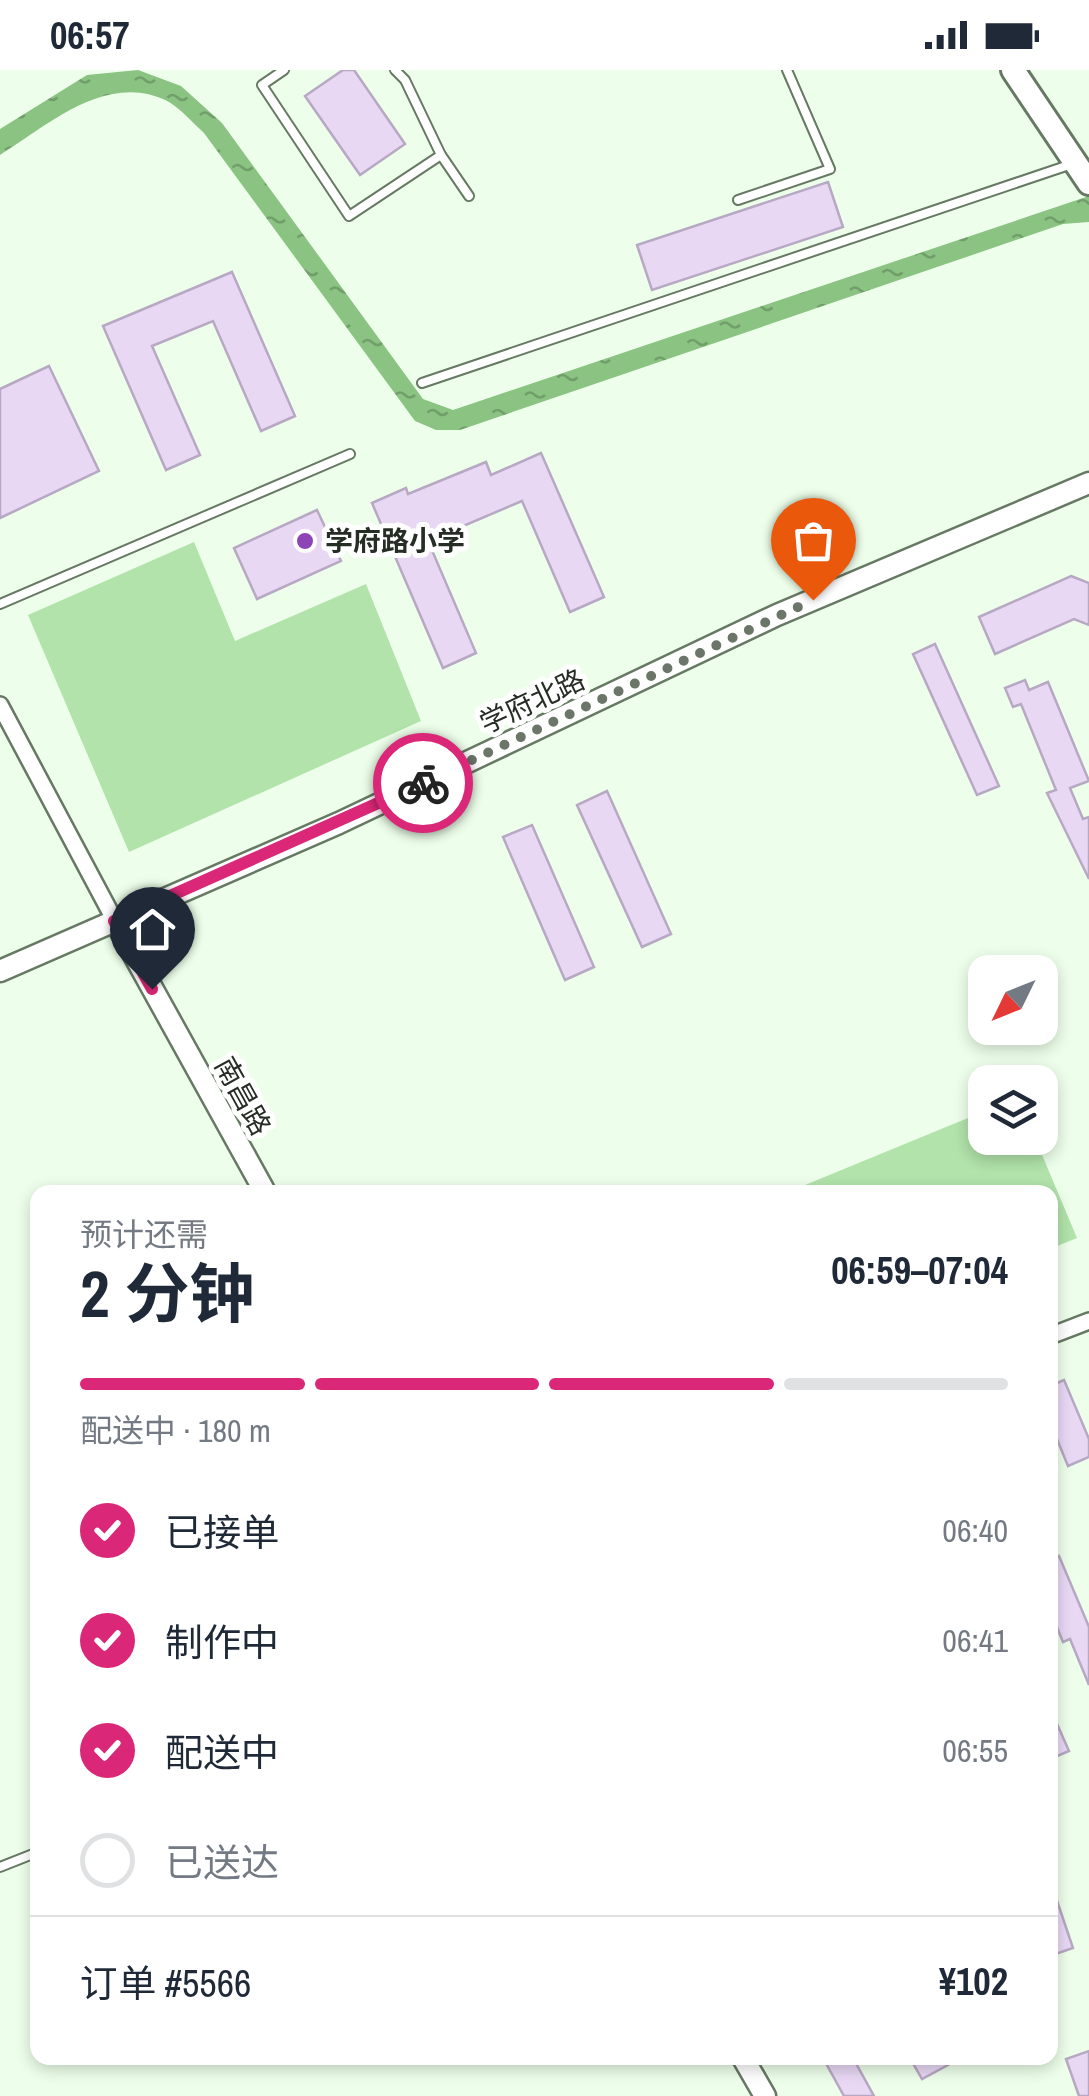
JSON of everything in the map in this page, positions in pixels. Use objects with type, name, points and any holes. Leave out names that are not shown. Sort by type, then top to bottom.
[{"type":"main road","points":[[1013,70],[1085,171]]},
{"type":"street","name":"学府北路","points":[[0,970],[339,822],[777,616],[1083,488],[1089,475]]},
{"type":"street","points":[[0,705],[114,921]]},
{"type":"street","name":"南昌路","points":[[114,921],[261,1185]]},
{"type":"street","points":[[1058,1333],[1089,1321]]},
{"type":"street","points":[[747,2065],[765,2096]]},
{"type":"lane","points":[[284,70],[262,85],[349,216],[440,155]]},
{"type":"lane","points":[[396,70],[405,80],[440,155],[469,196]]},
{"type":"lane","points":[[738,200],[830,169],[787,70]]},
{"type":"lane","points":[[422,383],[1085,171]]},
{"type":"lane","points":[[0,604],[350,454]]},
{"type":"lane","points":[[0,1867],[30,1855]]},
{"type":"shaded area","points":[[194,542],[235,641],[366,584],[421,721],[129,852],[28,615]]},
{"type":"shaded area","points":[[968,1118],[968,1155],[1042,1155],[1055,1185],[805,1185]]},
{"type":"shaded area","points":[[1058,1193],[1077,1238],[1058,1246]]},
{"type":"water","points":[[138,70],[181,86],[222,123],[423,399],[453,410],[1089,196],[1089,222],[1063,224],[460,430],[436,430],[415,421],[204,133],[169,102],[146,94],[101,97],[58,117],[0,155],[0,129],[87,75]]},
{"type":"building","points":[[343,70],[354,70],[405,144],[360,175],[305,96]]},
{"type":"building","points":[[828,182],[843,227],[652,290],[637,245]]},
{"type":"building","points":[[232,272],[295,416],[261,431],[213,321],[152,346],[200,455],[166,470],[103,326]]},
{"type":"building","points":[[49,366],[99,471],[0,518],[0,389]]},
{"type":"building","points":[[541,453],[604,597],[570,612],[522,501],[428,541],[476,653],[443,668],[372,503],[406,488],[408,494],[486,462],[491,475]]},
{"type":"building","points":[[317,510],[341,561],[257,599],[234,548]]},
{"type":"building","points":[[1071,576],[1089,583],[1089,625],[1074,619],[995,654],[979,617]]},
{"type":"building","points":[[935,644],[999,786],[977,795],[913,654]]},
{"type":"building","points":[[1025,680],[1029,690],[1048,682],[1089,781],[1070,788],[1083,819],[1089,817],[1089,879],[1047,793],[1056,790],[1021,704],[1013,707],[1005,688]]},
{"type":"building","points":[[607,791],[671,934],[642,947],[577,805]]},
{"type":"building","points":[[532,825],[594,967],[565,980],[503,837]]},
{"type":"building","points":[[1064,1380],[1089,1439],[1089,1457],[1068,1466],[1058,1442],[1058,1383]]},
{"type":"building","points":[[1058,1556],[1089,1627],[1089,1685],[1070,1639],[1063,1642],[1058,1630]]},
{"type":"building","points":[[1058,1726],[1069,1751],[1058,1756]]},
{"type":"building","points":[[1058,1904],[1073,1948],[1058,1953]]},
{"type":"building","points":[[1089,2051],[1089,2096],[1079,2096],[1066,2059]]},
{"type":"building","points":[[827,2065],[857,2065],[874,2096],[844,2096]]},
{"type":"building","points":[[914,2065],[948,2065],[922,2079]]},
{"type":"way so far","points":[[423,783],[813,600]]},
{"type":"place","name":"学府路小学","points":[[305,541]]},
{"type":"route","points":[[152,989],[114,921],[423,783]]}]
